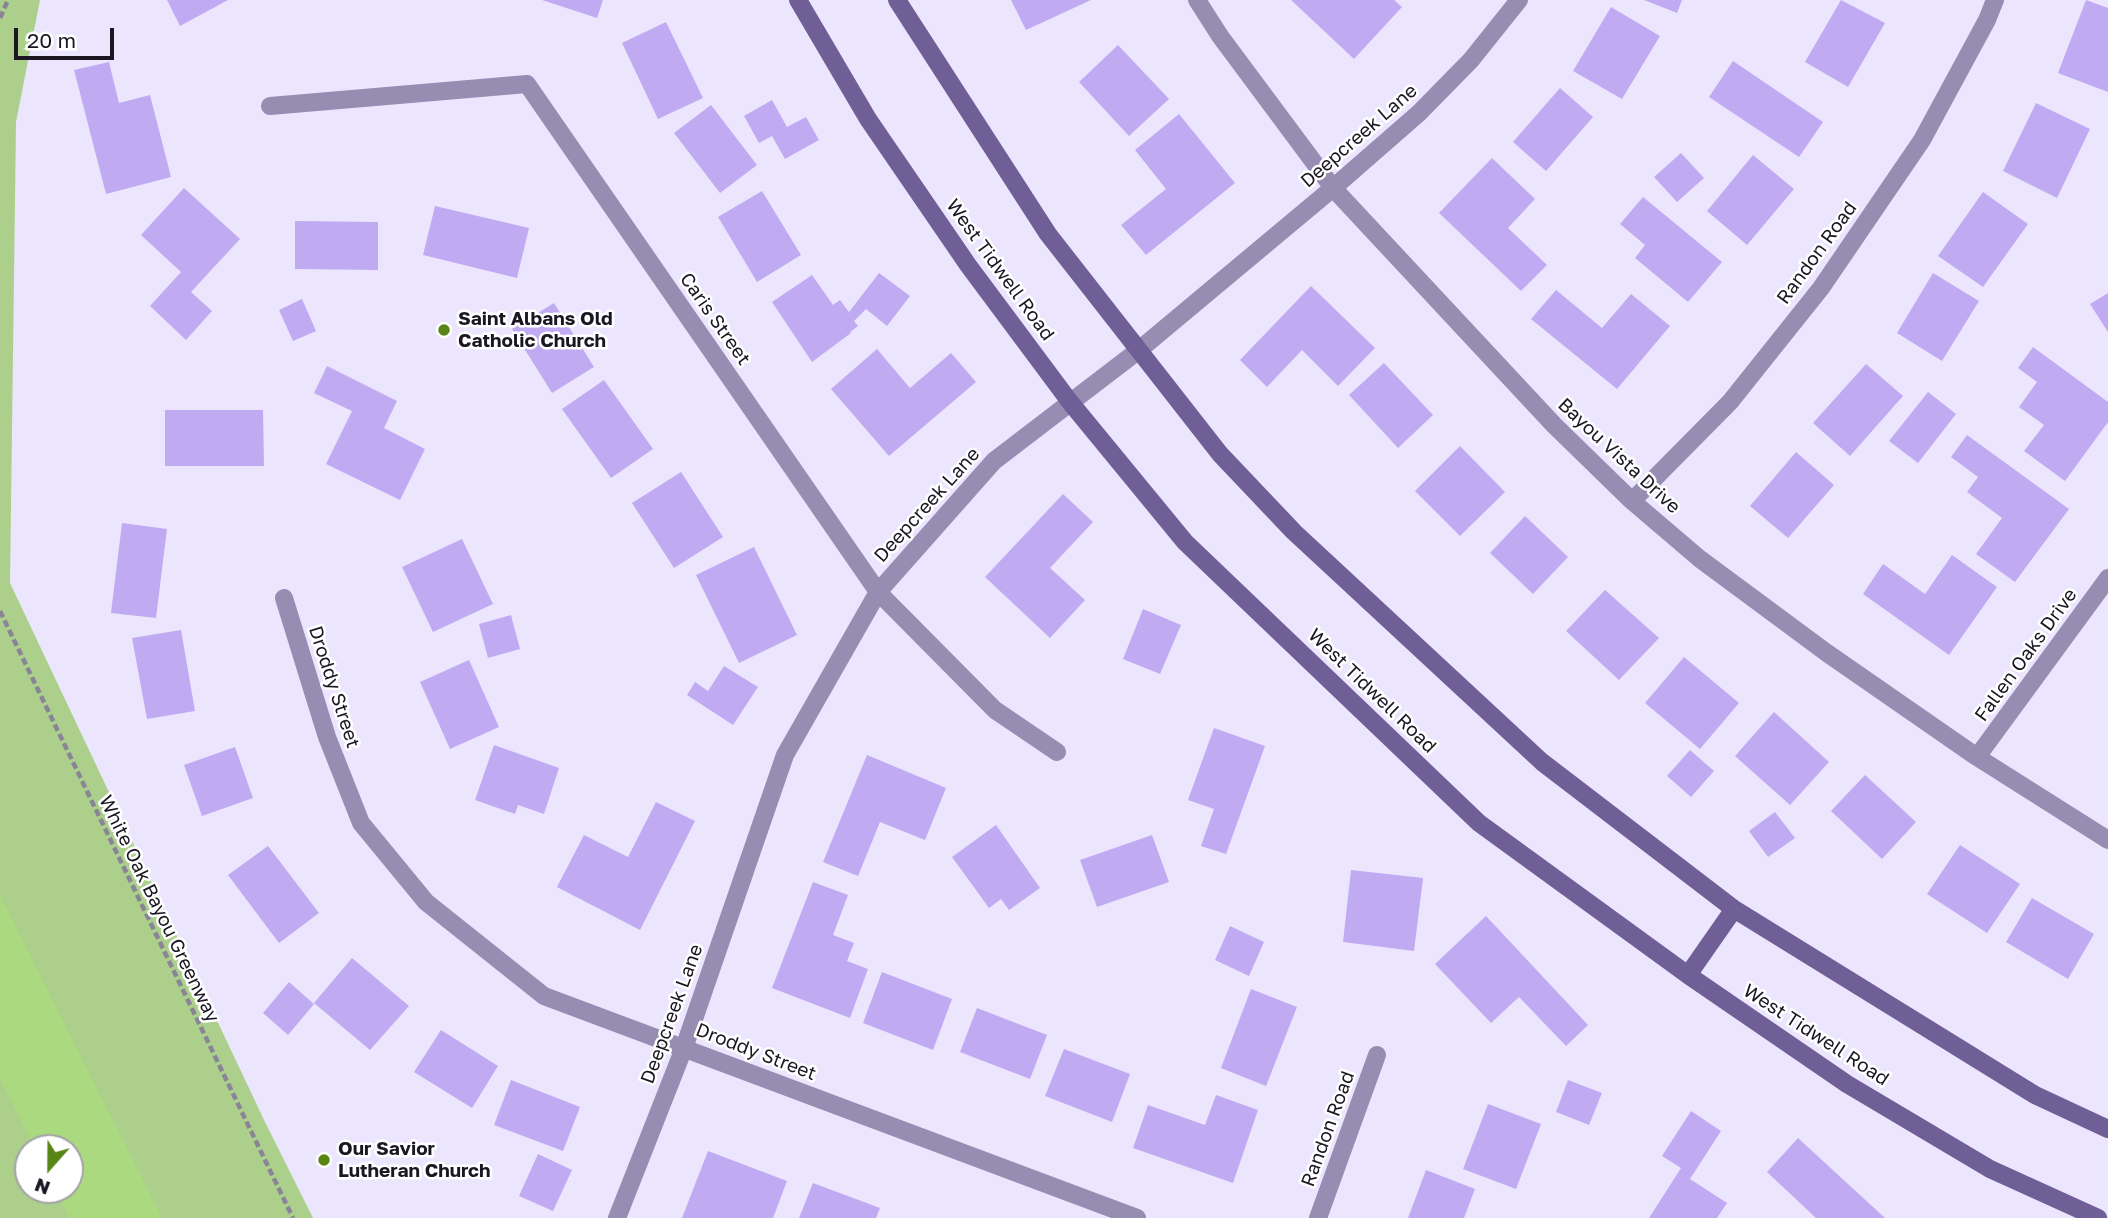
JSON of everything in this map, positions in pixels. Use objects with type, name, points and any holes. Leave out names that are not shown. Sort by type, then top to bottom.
[{"type":"main road","name":"West Tidwell Road","points":[[798,0],[868,119],[968,265],[1070,402],[1185,542],[1479,822],[1688,975],[1847,1084],[1990,1169],[2098,1218]]},
{"type":"main road","points":[[897,0],[1048,234],[1220,454],[1294,532],[1542,762],[1734,909],[2035,1095],[2108,1129]]},
{"type":"main road","points":[[1688,975],[1734,909]]},
{"type":"street","name":"Bayou Vista Drive","points":[[1197,0],[1220,36],[1333,188],[1554,425],[1632,500],[1710,566],[1827,653],[1977,757],[2108,840]]},
{"type":"street","name":"Deepcreek Lane","points":[[617,1218],[684,1048],[785,755],[878,592],[994,461],[1139,350],[1333,188],[1428,104],[1471,60],[1518,0]]},
{"type":"street","name":"Randon Road","points":[[1632,500],[1730,402],[1821,288],[1922,140],[1987,20],[1995,0]]},
{"type":"street","name":"Caris Street","points":[[270,106],[527,84],[878,592],[995,710],[1056,752]]},
{"type":"street","name":"Fallen Oaks Drive","points":[[1977,757],[2108,578]]},
{"type":"street","name":"Droddy Street","points":[[284,598],[327,737],[361,823],[426,902],[544,996],[1137,1218]]},
{"type":"street","name":"Randon Road","points":[[1318,1218],[1377,1055]]},
{"type":"path","points":[[0,18],[8,0]]},
{"type":"path","name":"White Oak Bayou Greenway","points":[[0,611],[293,1218]]},
{"type":"shaded area","points":[[0,0],[40,0],[16,122],[10,583],[313,1218],[0,1218]]},
{"type":"shaded area","points":[[0,895],[162,1218],[69,1218],[62,1204],[84,1204],[84,1134],[28,1134],[0,1079]]},
{"type":"building","points":[[167,0],[228,0],[180,26]]},
{"type":"building","points":[[542,0],[603,0],[597,18]]},
{"type":"building","points":[[1011,0],[1091,0],[1026,30]]},
{"type":"building","points":[[1291,0],[1394,0],[1402,7],[1354,59]]},
{"type":"building","points":[[1644,0],[1682,0],[1677,13]]},
{"type":"building","points":[[1841,0],[1885,23],[1848,87],[1805,62]]},
{"type":"building","points":[[2086,0],[2108,8],[2108,92],[2058,73]]},
{"type":"building","points":[[1611,7],[1660,36],[1622,99],[1573,71]]},
{"type":"building","points":[[666,22],[703,98],[658,119],[622,43]]},
{"type":"building","points":[[1118,45],[1169,99],[1129,136],[1079,82]]},
{"type":"building","points":[[1733,61],[1823,122],[1799,157],[1709,97]]},
{"type":"building","points":[[109,62],[119,103],[150,95],[171,177],[106,194],[74,70]]},
{"type":"building","points":[[1560,88],[1593,117],[1546,171],[1513,142]]},
{"type":"building","points":[[772,100],[787,127],[806,117],[819,140],[785,159],[772,136],[759,143],[744,116]]},
{"type":"building","points":[[2036,103],[2090,129],[2057,198],[2003,171]]},
{"type":"building","points":[[711,105],[757,165],[720,193],[674,133]]},
{"type":"building","points":[[1179,114],[1235,183],[1146,255],[1121,225],[1166,189],[1135,150]]},
{"type":"building","points":[[1681,153],[1704,178],[1677,202],[1654,177]]},
{"type":"building","points":[[1753,155],[1794,189],[1747,245],[1707,211]]},
{"type":"building","points":[[1492,158],[1535,199],[1508,228],[1547,265],[1521,291],[1439,213]]},
{"type":"building","points":[[184,188],[240,239],[191,292],[212,311],[186,340],[150,306],[181,272],[141,235]]},
{"type":"building","points":[[762,191],[801,255],[757,282],[718,217]]},
{"type":"building","points":[[1983,192],[2028,224],[1983,287],[1938,256]]},
{"type":"building","points":[[1643,197],[1722,262],[1688,302],[1635,258],[1645,245],[1620,224]]},
{"type":"building","points":[[435,206],[529,228],[517,278],[423,255]]},
{"type":"building","points":[[295,221],[378,222],[378,270],[295,269]]},
{"type":"building","points":[[879,273],[910,296],[887,326],[866,309],[854,321],[858,326],[851,333],[812,362],[772,302],[812,275],[833,305],[840,300],[849,312]]},
{"type":"building","points":[[1933,273],[1979,301],[1942,361],[1897,333]]},
{"type":"building","points":[[1311,286],[1375,348],[1338,386],[1302,350],[1267,387],[1240,360]]},
{"type":"building","points":[[1556,290],[1602,328],[1631,294],[1670,326],[1617,389],[1531,319]]},
{"type":"building","points":[[2108,293],[2108,332],[2090,304]]},
{"type":"building","points":[[302,299],[316,331],[293,341],[279,310]]},
{"type":"building","points":[[554,303],[594,367],[552,393],[512,329]]},
{"type":"building","points":[[2033,347],[2108,402],[2108,422],[2065,481],[2024,451],[2044,425],[2019,407],[2037,382],[2018,368]]},
{"type":"building","points":[[877,349],[910,388],[951,353],[976,382],[889,456],[831,389]]},
{"type":"building","points":[[1384,363],[1433,415],[1398,448],[1349,395]]},
{"type":"building","points":[[1866,364],[1903,396],[1850,456],[1813,423]]},
{"type":"building","points":[[327,366],[397,401],[384,428],[425,449],[400,500],[326,464],[352,411],[314,393]]},
{"type":"building","points":[[604,380],[653,449],[611,478],[562,409]]},
{"type":"building","points":[[1928,392],[1956,414],[1918,463],[1889,441]]},
{"type":"building","points":[[165,410],[263,410],[264,466],[165,466]]},
{"type":"building","points":[[1967,435],[2069,509],[2015,582],[1976,554],[2002,518],[1967,492],[1978,477],[1951,457]]},
{"type":"building","points":[[1460,446],[1505,492],[1460,536],[1415,491]]},
{"type":"building","points":[[1796,452],[1834,485],[1788,538],[1750,506]]},
{"type":"building","points":[[681,472],[723,537],[674,568],[632,503]]},
{"type":"building","points":[[1063,494],[1093,522],[1050,568],[1085,600],[1050,638],[985,577]]},
{"type":"building","points":[[1525,516],[1568,557],[1533,594],[1490,553]]},
{"type":"building","points":[[122,523],[167,529],[156,618],[111,613]]},
{"type":"building","points":[[462,539],[493,604],[433,632],[402,567]]},
{"type":"building","points":[[754,547],[797,635],[739,663],[696,575]]},
{"type":"building","points":[[1952,555],[1997,587],[1949,655],[1863,594],[1883,564],[1925,594]]},
{"type":"building","points":[[1605,590],[1659,638],[1619,680],[1566,631]]},
{"type":"building","points":[[1143,609],[1181,625],[1160,674],[1123,659]]},
{"type":"building","points":[[511,615],[520,649],[488,658],[479,624]]},
{"type":"building","points":[[181,630],[195,711],[147,719],[132,638]]},
{"type":"building","points":[[1684,657],[1739,703],[1700,749],[1645,703]]},
{"type":"building","points":[[469,660],[499,727],[450,749],[420,682]]},
{"type":"building","points":[[724,666],[758,687],[733,725],[687,695],[695,682],[708,691]]},
{"type":"building","points":[[1774,712],[1829,762],[1790,805],[1735,756]]},
{"type":"building","points":[[1214,728],[1265,746],[1226,854],[1201,846],[1214,809],[1188,800]]},
{"type":"building","points":[[494,745],[559,768],[544,814],[518,805],[515,814],[475,800]]},
{"type":"building","points":[[235,747],[253,798],[202,816],[184,765]]},
{"type":"building","points":[[1690,750],[1714,771],[1691,797],[1667,776]]},
{"type":"building","points":[[867,755],[946,788],[925,840],[880,822],[858,876],[823,862]]},
{"type":"building","points":[[1865,775],[1916,822],[1882,859],[1831,811]]},
{"type":"building","points":[[656,802],[695,821],[640,930],[557,887],[584,835],[628,857]]},
{"type":"building","points":[[1775,812],[1795,838],[1768,857],[1749,831]]},
{"type":"building","points":[[996,825],[1040,888],[1009,910],[1001,899],[989,908],[952,857]]},
{"type":"building","points":[[1152,835],[1169,882],[1097,907],[1080,860]]},
{"type":"building","points":[[1960,845],[2020,884],[1987,933],[1927,894]]},
{"type":"building","points":[[268,846],[319,913],[279,943],[228,875]]},
{"type":"building","points":[[1351,870],[1423,878],[1414,951],[1343,942]]},
{"type":"building","points":[[813,882],[848,895],[833,935],[854,943],[847,961],[868,969],[850,1018],[772,988]]},
{"type":"building","points":[[2032,898],[2094,934],[2068,979],[2006,942]]},
{"type":"building","points":[[1486,916],[1588,1025],[1566,1046],[1519,997],[1491,1023],[1435,964]]},
{"type":"building","points":[[1230,926],[1264,942],[1249,976],[1215,960]]},
{"type":"building","points":[[352,958],[409,1006],[370,1050],[314,1003]]},
{"type":"building","points":[[882,972],[952,999],[933,1050],[863,1023]]},
{"type":"building","points":[[289,982],[314,1004],[288,1035],[263,1013]]},
{"type":"building","points":[[1251,989],[1297,1007],[1266,1086],[1221,1068]]},
{"type":"building","points":[[977,1008],[1047,1035],[1030,1079],[960,1052]]},
{"type":"building","points":[[441,1030],[498,1066],[472,1108],[414,1072]]},
{"type":"building","points":[[1064,1049],[1130,1074],[1112,1122],[1045,1096]]},
{"type":"building","points":[[511,1080],[580,1107],[563,1151],[494,1125]]},
{"type":"building","points":[[1568,1080],[1602,1093],[1589,1125],[1556,1112]]},
{"type":"building","points":[[1216,1095],[1258,1110],[1233,1183],[1133,1148],[1148,1105],[1205,1125]]},
{"type":"building","points":[[1488,1104],[1541,1124],[1516,1189],[1463,1169]]},
{"type":"building","points":[[1691,1111],[1721,1131],[1690,1179],[1727,1203],[1717,1218],[1649,1218],[1681,1168],[1662,1156]]},
{"type":"building","points":[[1798,1138],[1885,1218],[1816,1218],[1767,1172]]},
{"type":"building","points":[[708,1151],[787,1181],[773,1218],[682,1218]]},
{"type":"building","points":[[538,1154],[572,1170],[553,1211],[519,1196]]},
{"type":"building","points":[[1426,1170],[1475,1189],[1464,1218],[1408,1218]]},
{"type":"building","points":[[813,1183],[880,1208],[876,1218],[799,1218]]},
{"type":"place","name":"Saint Albans Old Catholic Church","points":[[444,330]]},
{"type":"place","name":"Our Savior Lutheran Church","points":[[324,1160]]}]
